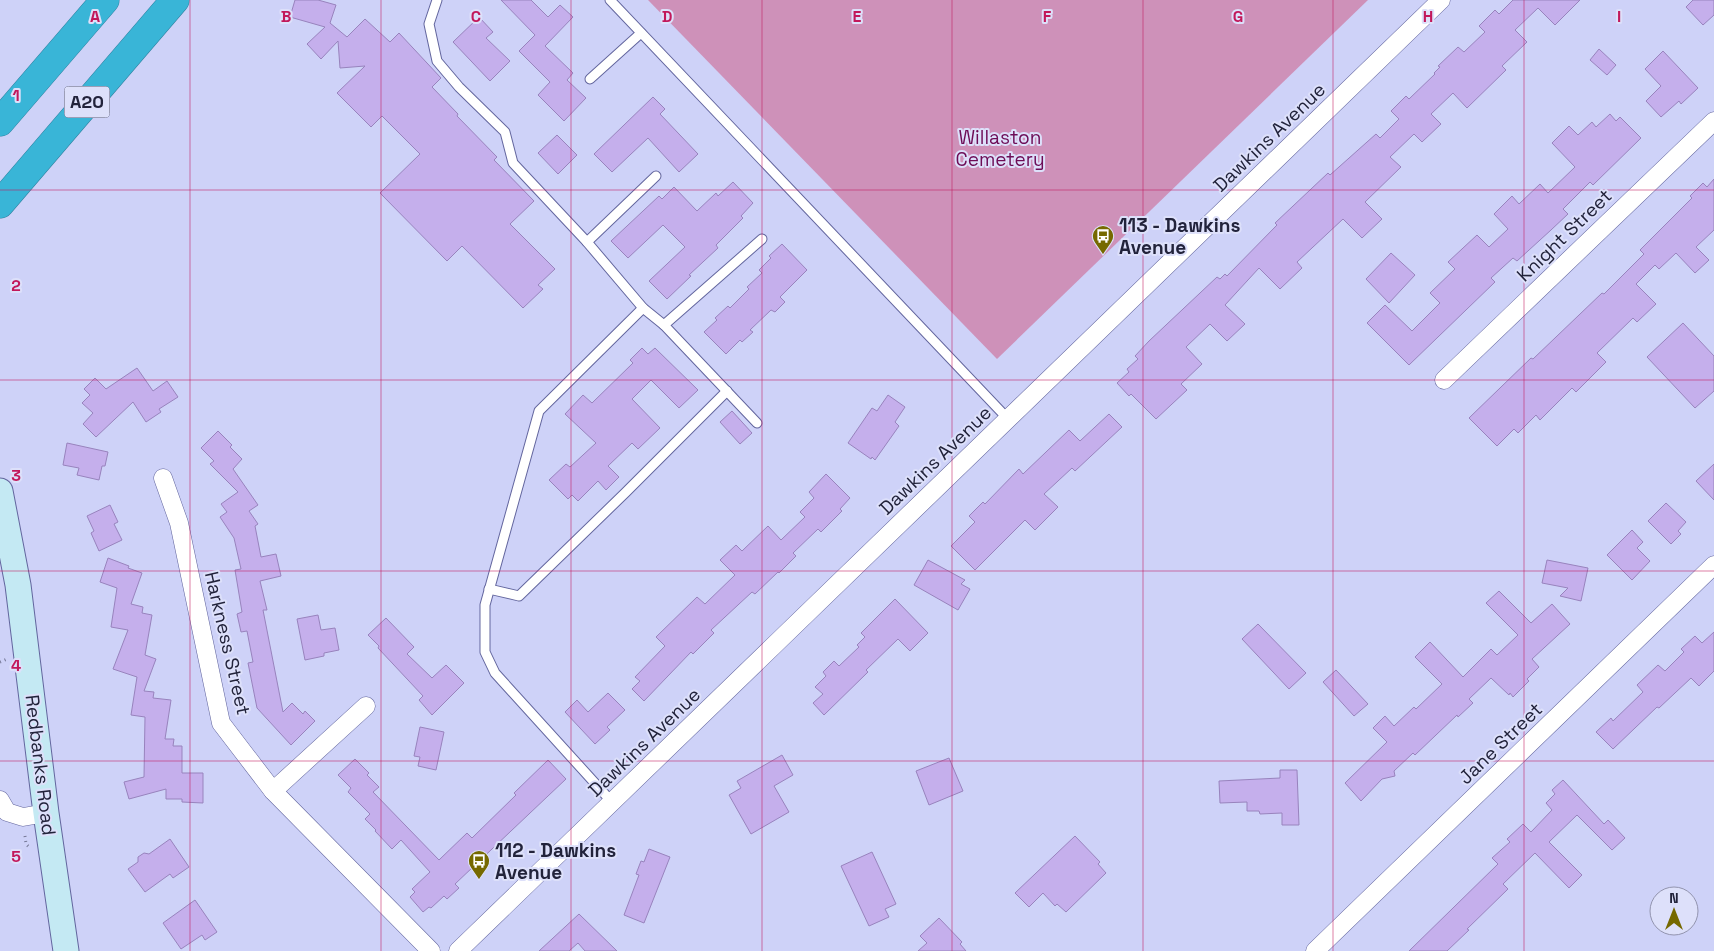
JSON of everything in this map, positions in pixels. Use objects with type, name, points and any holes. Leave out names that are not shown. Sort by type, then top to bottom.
[{"type":"highway","name":"A20","points":[[0,122],[105,0]]},
{"type":"highway","name":"A20","points":[[0,204],[175,0]]},
{"type":"main road","name":"Redbanks Road","points":[[0,491],[18,585],[46,813],[66,951]]},
{"type":"street","name":"Dawkins Avenue","points":[[458,951],[1441,0]]},
{"type":"street","name":"Knight Street","points":[[1444,380],[1714,121]]},
{"type":"street","name":"Harkness Street","points":[[163,478],[180,523],[221,723],[273,792],[431,951]]},
{"type":"street","name":"Jane Street","points":[[1316,951],[1714,566]]},
{"type":"street","points":[[273,792],[366,706]]},
{"type":"street","points":[[0,800],[6,812],[23,816],[46,813]]},
{"type":"lane","points":[[437,0],[429,24],[437,62],[504,132],[513,163],[587,242],[643,308],[664,325],[757,423]]},
{"type":"lane","points":[[610,0],[1008,419]]},
{"type":"lane","points":[[590,79],[640,32]]},
{"type":"lane","points":[[587,242],[656,176]]},
{"type":"lane","points":[[664,325],[762,239]]},
{"type":"lane","points":[[612,802],[494,673],[486,652],[485,604],[539,411],[643,308]]},
{"type":"lane","points":[[489,589],[519,596],[625,494],[726,391]]},
{"type":"green space","name":"Willaston Cemetery","points":[[648,0],[1368,0],[997,359]]},
{"type":"building","points":[[295,0],[318,0],[336,5],[330,23],[347,37],[365,19],[390,42],[399,33],[441,78],[432,87],[497,157],[494,160],[534,201],[510,224],[555,269],[538,285],[543,289],[523,308],[462,246],[447,261],[380,193],[420,154],[382,116],[371,127],[337,93],[365,66],[340,68],[338,41],[321,59],[307,44],[325,27],[290,17]]},
{"type":"building","points":[[501,0],[531,0],[548,17],[560,5],[573,17],[545,46],[573,73],[567,80],[586,98],[564,121],[538,95],[550,82],[519,51],[535,35]]},
{"type":"building","points":[[1513,0],[1580,0],[1555,25],[1538,8],[1515,30],[1527,42],[1502,66],[1506,70],[1467,108],[1453,93],[1431,114],[1441,124],[1422,142],[1414,134],[1390,157],[1401,167],[1365,202],[1382,219],[1362,238],[1343,219],[1297,262],[1302,268],[1280,289],[1259,268],[1225,305],[1245,324],[1227,341],[1210,324],[1186,347],[1202,364],[1181,384],[1187,390],[1156,419],[1131,394],[1129,396],[1117,383],[1129,372],[1127,369],[1138,359],[1135,356],[1149,341],[1217,277],[1220,279],[1225,274],[1227,276],[1277,225],[1275,223],[1328,173],[1330,175],[1376,134],[1380,138],[1399,119],[1391,111],[1406,96],[1409,99],[1435,74],[1440,67],[1438,66],[1458,47],[1464,52],[1485,32],[1479,26],[1495,10],[1499,14]]},
{"type":"building","points":[[1693,0],[1714,0],[1714,15],[1703,25],[1686,7]]},
{"type":"building","points":[[479,17],[493,32],[486,38],[510,61],[490,81],[453,42]]},
{"type":"building","points":[[1599,49],[1616,65],[1607,75],[1590,60]]},
{"type":"building","points":[[1663,51],[1698,88],[1681,104],[1679,101],[1661,117],[1646,101],[1661,86],[1645,69]]},
{"type":"building","points":[[653,97],[665,109],[660,114],[698,154],[679,172],[648,138],[612,172],[594,154]]},
{"type":"building","points":[[1610,114],[1616,121],[1620,117],[1641,138],[1593,185],[1590,182],[1563,209],[1568,214],[1551,230],[1517,261],[1513,258],[1491,278],[1495,282],[1409,365],[1367,323],[1385,305],[1412,331],[1440,303],[1430,293],[1455,269],[1448,262],[1477,235],[1489,247],[1508,229],[1494,214],[1512,196],[1519,204],[1540,184],[1548,193],[1575,167],[1552,143],[1569,126],[1578,135],[1592,122],[1596,127]]},
{"type":"building","points":[[557,135],[577,155],[558,174],[538,153]]},
{"type":"building","points":[[1714,179],[1714,230],[1696,247],[1709,260],[1695,273],[1676,253],[1659,269],[1655,265],[1636,284],[1656,304],[1637,322],[1633,318],[1597,353],[1606,362],[1576,392],[1572,388],[1540,420],[1536,415],[1518,433],[1514,429],[1497,446],[1469,418],[1531,358],[1533,359],[1602,293],[1604,294],[1644,254],[1640,250],[1692,198],[1690,196],[1703,183],[1707,187]]},
{"type":"building","points":[[733,182],[753,203],[741,216],[743,218],[716,245],[718,248],[667,299],[649,281],[685,247],[663,225],[628,258],[611,241],[659,196],[662,199],[674,187],[697,211],[716,193],[718,196]]},
{"type":"building","points":[[782,244],[807,270],[780,297],[785,302],[775,312],[771,310],[750,330],[753,332],[742,342],[740,340],[726,354],[704,332],[717,320],[715,318],[728,306],[730,308],[749,289],[747,287],[762,273],[759,270],[771,258],[769,256]]},
{"type":"building","points":[[1391,253],[1415,275],[1389,303],[1366,279]]},
{"type":"building","points":[[1683,323],[1714,356],[1714,391],[1695,408],[1647,357]]},
{"type":"building","points":[[642,348],[648,354],[655,348],[698,390],[679,408],[651,380],[632,399],[660,428],[638,449],[632,443],[608,466],[619,477],[606,490],[598,481],[578,501],[572,495],[568,499],[549,480],[566,464],[570,467],[596,443],[565,414],[583,395],[592,403],[633,363],[630,360]]},
{"type":"building","points":[[137,368],[153,391],[167,381],[178,397],[159,409],[161,412],[146,422],[133,402],[96,437],[83,424],[93,413],[82,403],[90,395],[84,389],[95,378],[106,389]]},
{"type":"building","points":[[888,395],[905,407],[895,422],[899,426],[875,460],[848,443],[872,408],[877,411]]},
{"type":"building","points":[[732,411],[752,433],[740,444],[720,422]]},
{"type":"building","points":[[1109,414],[1122,427],[1075,471],[1072,468],[1044,494],[1058,507],[1035,530],[1025,520],[975,570],[951,546],[975,522],[969,516],[983,502],[985,504],[1019,469],[1023,474],[1069,430],[1080,441]]},
{"type":"building","points":[[218,431],[232,445],[230,447],[242,459],[233,469],[258,505],[249,511],[258,524],[255,526],[261,557],[276,554],[281,576],[260,581],[267,610],[263,610],[283,712],[292,703],[303,714],[305,711],[315,721],[291,745],[257,708],[248,663],[253,662],[247,631],[241,632],[237,614],[242,612],[235,570],[241,569],[234,538],[220,517],[227,512],[221,504],[238,492],[210,464],[214,461],[201,448]]},
{"type":"building","points":[[67,443],[108,452],[99,480],[77,475],[79,468],[63,465]]},
{"type":"building","points":[[1714,464],[1714,500],[1696,481]]},
{"type":"building","points":[[826,474],[850,498],[840,509],[842,511],[821,532],[818,529],[793,553],[796,556],[779,573],[755,594],[752,592],[711,630],[714,633],[693,654],[691,652],[644,701],[632,689],[640,681],[635,677],[665,646],[656,637],[697,597],[705,604],[735,575],[720,560],[736,545],[742,551],[768,526],[781,540],[805,517],[800,512],[814,498],[809,492]]},
{"type":"building","points":[[1666,503],[1686,522],[1678,531],[1681,534],[1671,544],[1648,521]]},
{"type":"building","points":[[110,505],[118,522],[114,524],[122,540],[99,551],[91,533],[94,531],[87,516]]},
{"type":"building","points":[[1632,530],[1643,542],[1637,548],[1650,561],[1632,580],[1607,555]]},
{"type":"building","points":[[108,558],[142,573],[131,604],[143,607],[142,613],[152,615],[145,655],[156,659],[144,691],[154,692],[153,698],[171,700],[165,739],[174,739],[173,746],[182,746],[182,773],[203,773],[203,803],[182,802],[182,799],[166,799],[166,789],[129,799],[124,782],[144,777],[145,717],[131,715],[137,677],[113,669],[128,630],[111,627],[117,588],[100,582]]},
{"type":"building","points":[[928,560],[965,580],[961,584],[970,589],[958,610],[914,585]]},
{"type":"building","points":[[1547,560],[1588,568],[1581,601],[1560,596],[1568,588],[1542,583]]},
{"type":"building","points":[[1499,591],[1531,623],[1552,604],[1570,624],[1532,659],[1539,667],[1527,679],[1529,681],[1513,697],[1491,678],[1469,699],[1473,703],[1458,717],[1457,715],[1415,755],[1413,753],[1394,771],[1395,776],[1382,779],[1361,801],[1345,783],[1387,742],[1373,728],[1385,716],[1394,726],[1414,707],[1416,709],[1442,684],[1415,657],[1430,642],[1463,677],[1491,649],[1497,655],[1518,635],[1486,603]]},
{"type":"building","points":[[895,599],[928,633],[910,651],[898,639],[866,670],[868,672],[824,715],[813,703],[823,694],[815,687],[826,676],[823,672],[834,661],[839,666],[859,647],[857,645],[865,637],[861,633]]},
{"type":"building","points":[[318,615],[321,630],[335,628],[339,650],[324,653],[324,656],[305,660],[297,619]]},
{"type":"building","points":[[386,618],[414,647],[407,654],[432,678],[446,665],[464,683],[432,715],[419,700],[423,696],[368,635]]},
{"type":"building","points":[[1258,624],[1306,673],[1289,689],[1242,639]]},
{"type":"building","points":[[1714,632],[1714,671],[1699,686],[1691,678],[1613,749],[1596,732],[1611,718],[1613,721],[1643,692],[1637,685],[1658,665],[1665,671],[1684,652],[1681,649],[1695,636],[1702,643]]},
{"type":"building","points":[[1336,670],[1368,704],[1354,716],[1323,682]]},
{"type":"building","points":[[608,693],[625,710],[607,727],[610,730],[595,744],[565,712],[577,700],[588,712]]},
{"type":"building","points":[[420,727],[444,732],[436,770],[418,766],[420,757],[414,756]]},
{"type":"building","points":[[782,755],[793,775],[774,786],[789,812],[751,834],[729,795],[741,788],[737,781]]},
{"type":"building","points":[[949,758],[963,791],[929,805],[916,771]]},
{"type":"building","points":[[355,759],[369,773],[367,775],[379,787],[373,792],[439,860],[467,833],[472,838],[516,795],[514,793],[548,760],[566,779],[455,884],[459,888],[447,899],[444,896],[431,908],[429,907],[423,912],[410,897],[415,892],[412,889],[430,872],[401,840],[392,849],[365,819],[370,814],[348,792],[351,788],[338,775]]},
{"type":"building","points":[[1280,770],[1297,770],[1299,825],[1282,825],[1282,813],[1260,814],[1259,811],[1247,811],[1247,802],[1220,803],[1219,781],[1280,778]]},
{"type":"building","points":[[1563,780],[1604,824],[1608,820],[1625,838],[1612,850],[1577,815],[1549,842],[1582,875],[1569,888],[1535,853],[1503,884],[1508,889],[1447,951],[1409,951],[1498,864],[1492,858],[1510,842],[1507,839],[1523,824],[1531,832],[1552,810],[1546,803],[1555,794],[1552,790]]},
{"type":"building","points":[[1075,836],[1100,862],[1098,864],[1106,873],[1066,912],[1057,904],[1055,906],[1043,893],[1029,907],[1015,893]]},
{"type":"building","points":[[170,839],[189,867],[173,878],[170,874],[145,892],[128,869],[138,862],[138,857],[144,853],[149,854]]},
{"type":"building","points":[[649,849],[670,857],[644,923],[624,915],[639,875],[636,874],[641,861],[644,862]]},
{"type":"building","points":[[872,852],[896,904],[885,909],[889,917],[869,926],[841,866]]},
{"type":"building","points":[[195,900],[217,932],[205,940],[202,935],[181,949],[163,923]]},
{"type":"building","points":[[579,914],[617,951],[585,951],[578,943],[569,951],[539,951]]},
{"type":"building","points":[[939,918],[962,942],[960,944],[966,951],[918,951],[927,943],[920,936]]},
{"type":"place","name":"113 - Dawkins Avenue","points":[[1103,255]]},
{"type":"place","name":"112 - Dawkins Avenue","points":[[479,880]]}]
